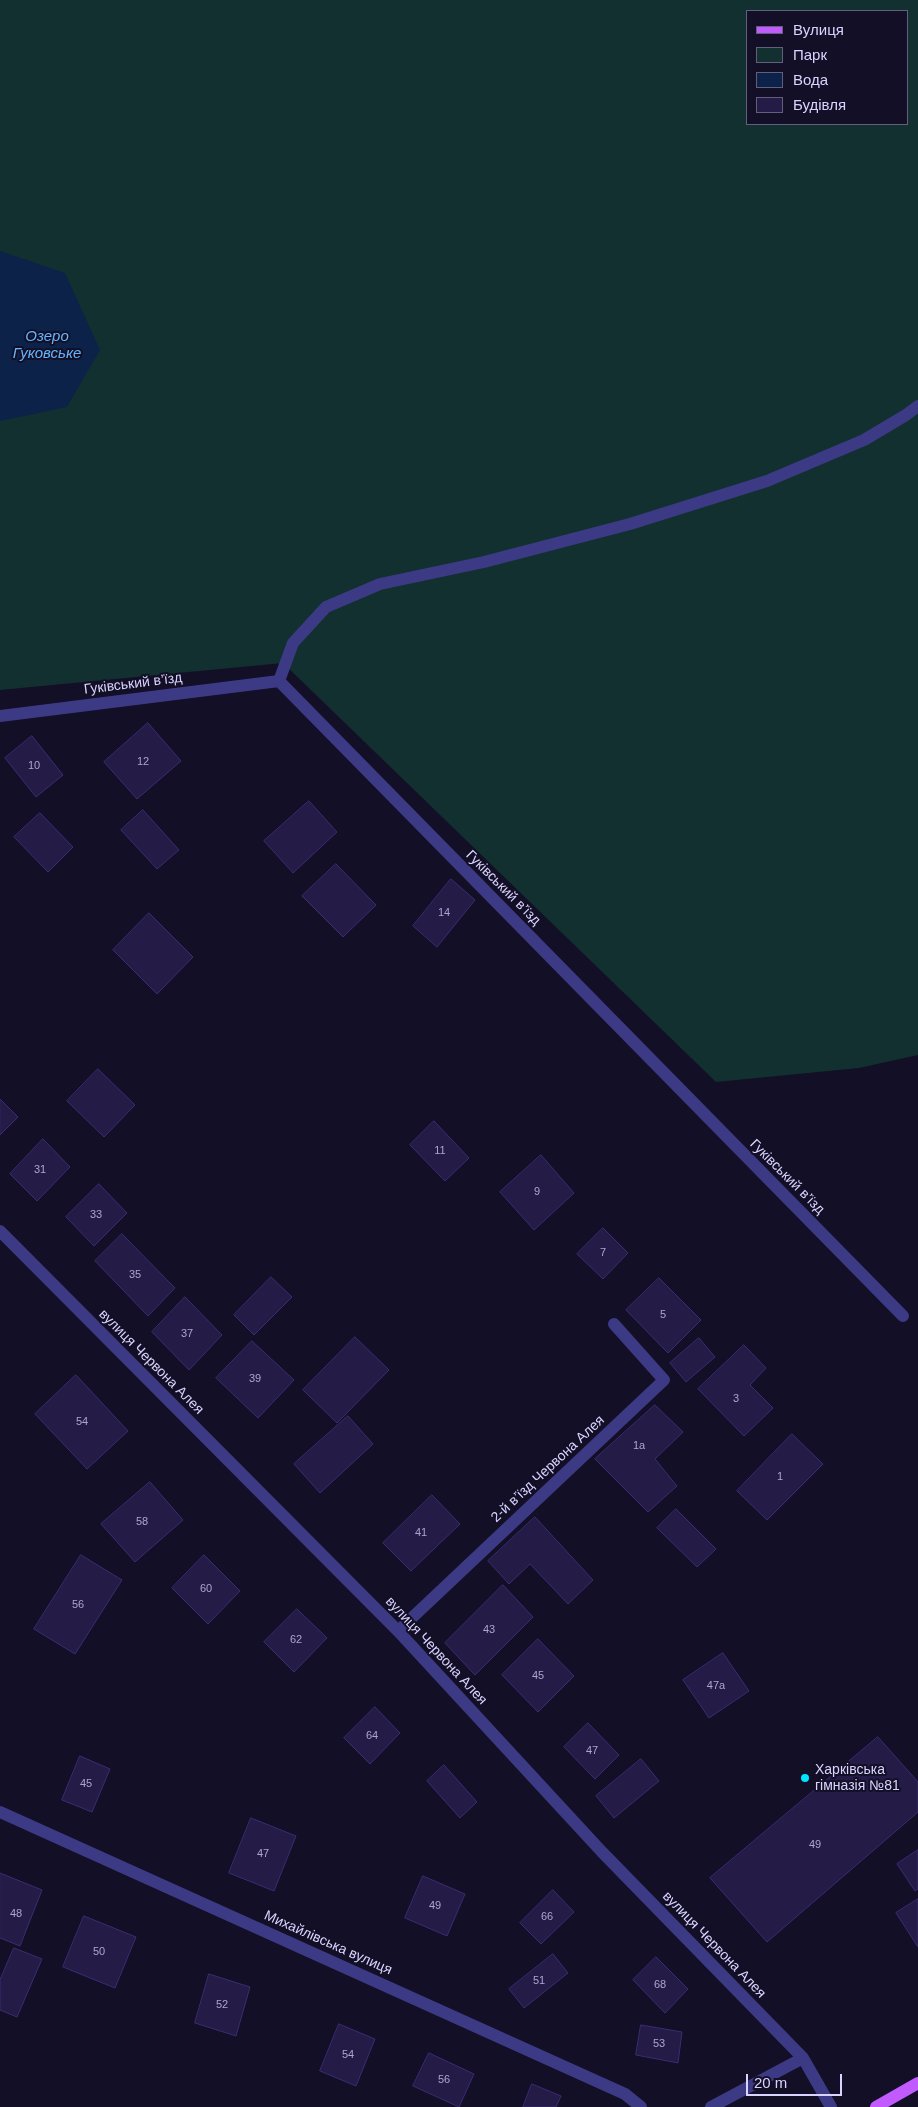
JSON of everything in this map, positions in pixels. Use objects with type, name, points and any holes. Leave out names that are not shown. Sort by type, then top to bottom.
[{"type":"main road","points":[[879,2106],[918,2083]]},
{"type":"street","points":[[278,681],[293,643],[326,608],[380,584],[484,562],[630,524],[767,481],[864,440],[918,406]]},
{"type":"street","name":"Гуківський в’їзд","points":[[0,716],[278,681],[903,1316]]},
{"type":"street","name":"вулиця Червона Алея","points":[[0,1231],[398,1632],[602,1852],[803,2058],[831,2107]]},
{"type":"street","name":"2-й в’їзд Червона Алея","points":[[398,1632],[664,1380],[614,1324]]},
{"type":"street","name":"Михайлівська вулиця","points":[[0,1812],[625,2094],[641,2107]]},
{"type":"street","points":[[711,2107],[803,2058]]},
{"type":"green space","points":[[0,0],[918,0],[918,1055],[859,1068],[716,1082],[283,663],[0,690]]},
{"type":"water","name":"Озеро Гуковське","points":[[0,251],[65,273],[100,350],[67,407],[0,421]]},
{"type":"building","points":[[148,723],[181,761],[137,799],[104,762]]},
{"type":"building","points":[[32,736],[63,775],[36,797],[5,758]]},
{"type":"building","points":[[309,801],[337,832],[293,873],[264,841]]},
{"type":"building","points":[[143,810],[179,850],[157,869],[121,830]]},
{"type":"building","points":[[40,813],[73,847],[48,872],[14,837]]},
{"type":"building","points":[[336,864],[376,905],[343,937],[302,896]]},
{"type":"building","points":[[451,879],[475,900],[437,947],[413,926]]},
{"type":"building","points":[[149,913],[193,957],[157,994],[113,950]]},
{"type":"building","points":[[98,1069],[135,1105],[104,1137],[67,1101]]},
{"type":"building","points":[[0,1099],[18,1117],[0,1135]]},
{"type":"building","points":[[434,1121],[469,1158],[445,1181],[410,1145]]},
{"type":"building","points":[[43,1139],[70,1167],[37,1201],[10,1174]]},
{"type":"building","points":[[541,1155],[574,1193],[534,1230],[500,1192]]},
{"type":"building","points":[[99,1184],[127,1213],[94,1246],[66,1217]]},
{"type":"building","points":[[603,1228],[628,1253],[603,1279],[577,1254]]},
{"type":"building","points":[[122,1234],[175,1288],[148,1316],[95,1261]]},
{"type":"building","points":[[271,1277],[292,1297],[254,1335],[234,1315]]},
{"type":"building","points":[[659,1278],[701,1320],[668,1353],[626,1310]]},
{"type":"building","points":[[185,1297],[222,1335],[189,1370],[152,1332]]},
{"type":"building","points":[[355,1337],[389,1370],[337,1423],[303,1390]]},
{"type":"building","points":[[699,1338],[715,1357],[686,1382],[670,1363]]},
{"type":"building","points":[[252,1341],[294,1380],[258,1418],[216,1378]]},
{"type":"building","points":[[744,1345],[766,1368],[750,1385],[773,1408],[744,1436],[698,1389]]},
{"type":"building","points":[[76,1375],[128,1431],[87,1469],[35,1414]]},
{"type":"building","points":[[655,1405],[683,1432],[655,1459],[677,1486],[648,1512],[595,1459]]},
{"type":"building","points":[[348,1416],[373,1444],[320,1493],[294,1464]]},
{"type":"building","points":[[792,1434],[823,1464],[767,1520],[737,1491]]},
{"type":"building","points":[[150,1482],[183,1520],[135,1562],[101,1524]]},
{"type":"building","points":[[432,1495],[460,1524],[411,1571],[383,1543]]},
{"type":"building","points":[[676,1509],[716,1549],[697,1567],[657,1528]]},
{"type":"building","points":[[535,1517],[593,1580],[568,1604],[530,1564],[509,1584],[488,1561]]},
{"type":"building","points":[[81,1555],[122,1580],[75,1654],[34,1629]]},
{"type":"building","points":[[204,1555],[240,1591],[208,1624],[172,1588]]},
{"type":"building","points":[[503,1585],[533,1617],[475,1675],[445,1643]]},
{"type":"building","points":[[297,1609],[327,1638],[294,1672],[264,1642]]},
{"type":"building","points":[[538,1639],[574,1676],[538,1712],[502,1675]]},
{"type":"building","points":[[723,1653],[749,1691],[709,1718],[683,1680]]},
{"type":"building","points":[[375,1707],[400,1733],[370,1764],[344,1738]]},
{"type":"building","points":[[588,1723],[619,1755],[595,1779],[564,1747]]},
{"type":"building","points":[[878,1737],[918,1782],[918,1812],[767,1942],[710,1878]]},
{"type":"building","points":[[80,1756],[110,1769],[92,1812],[62,1800]]},
{"type":"building","points":[[641,1759],[659,1781],[614,1818],[596,1796]]},
{"type":"building","points":[[444,1765],[477,1802],[460,1818],[427,1781]]},
{"type":"building","points":[[251,1818],[296,1836],[274,1891],[229,1873]]},
{"type":"building","points":[[918,1850],[918,1889],[915,1891],[897,1864]]},
{"type":"building","points":[[0,1873],[42,1890],[20,1946],[0,1938]]},
{"type":"building","points":[[423,1876],[465,1894],[447,1936],[405,1918]]},
{"type":"building","points":[[553,1890],[574,1912],[541,1944],[520,1923]]},
{"type":"building","points":[[918,1899],[918,1947],[896,1913]]},
{"type":"building","points":[[84,1916],[136,1937],[115,1988],[63,1967]]},
{"type":"building","points":[[14,1948],[42,1959],[17,2017],[0,2010],[0,1980]]},
{"type":"building","points":[[553,1954],[568,1973],[524,2008],[509,1989]]},
{"type":"building","points":[[656,1957],[688,1989],[665,2013],[633,1980]]},
{"type":"building","points":[[209,1974],[250,1987],[236,2036],[195,2023]]},
{"type":"building","points":[[339,2024],[375,2039],[356,2086],[320,2071]]},
{"type":"building","points":[[641,2025],[682,2032],[678,2063],[636,2055]]},
{"type":"building","points":[[429,2053],[474,2074],[459,2107],[413,2086]]},
{"type":"building","points":[[532,2084],[561,2096],[556,2107],[523,2107]]},
{"type":"place","name":"Харківська гімназія №81","points":[[805,1778]]}]
